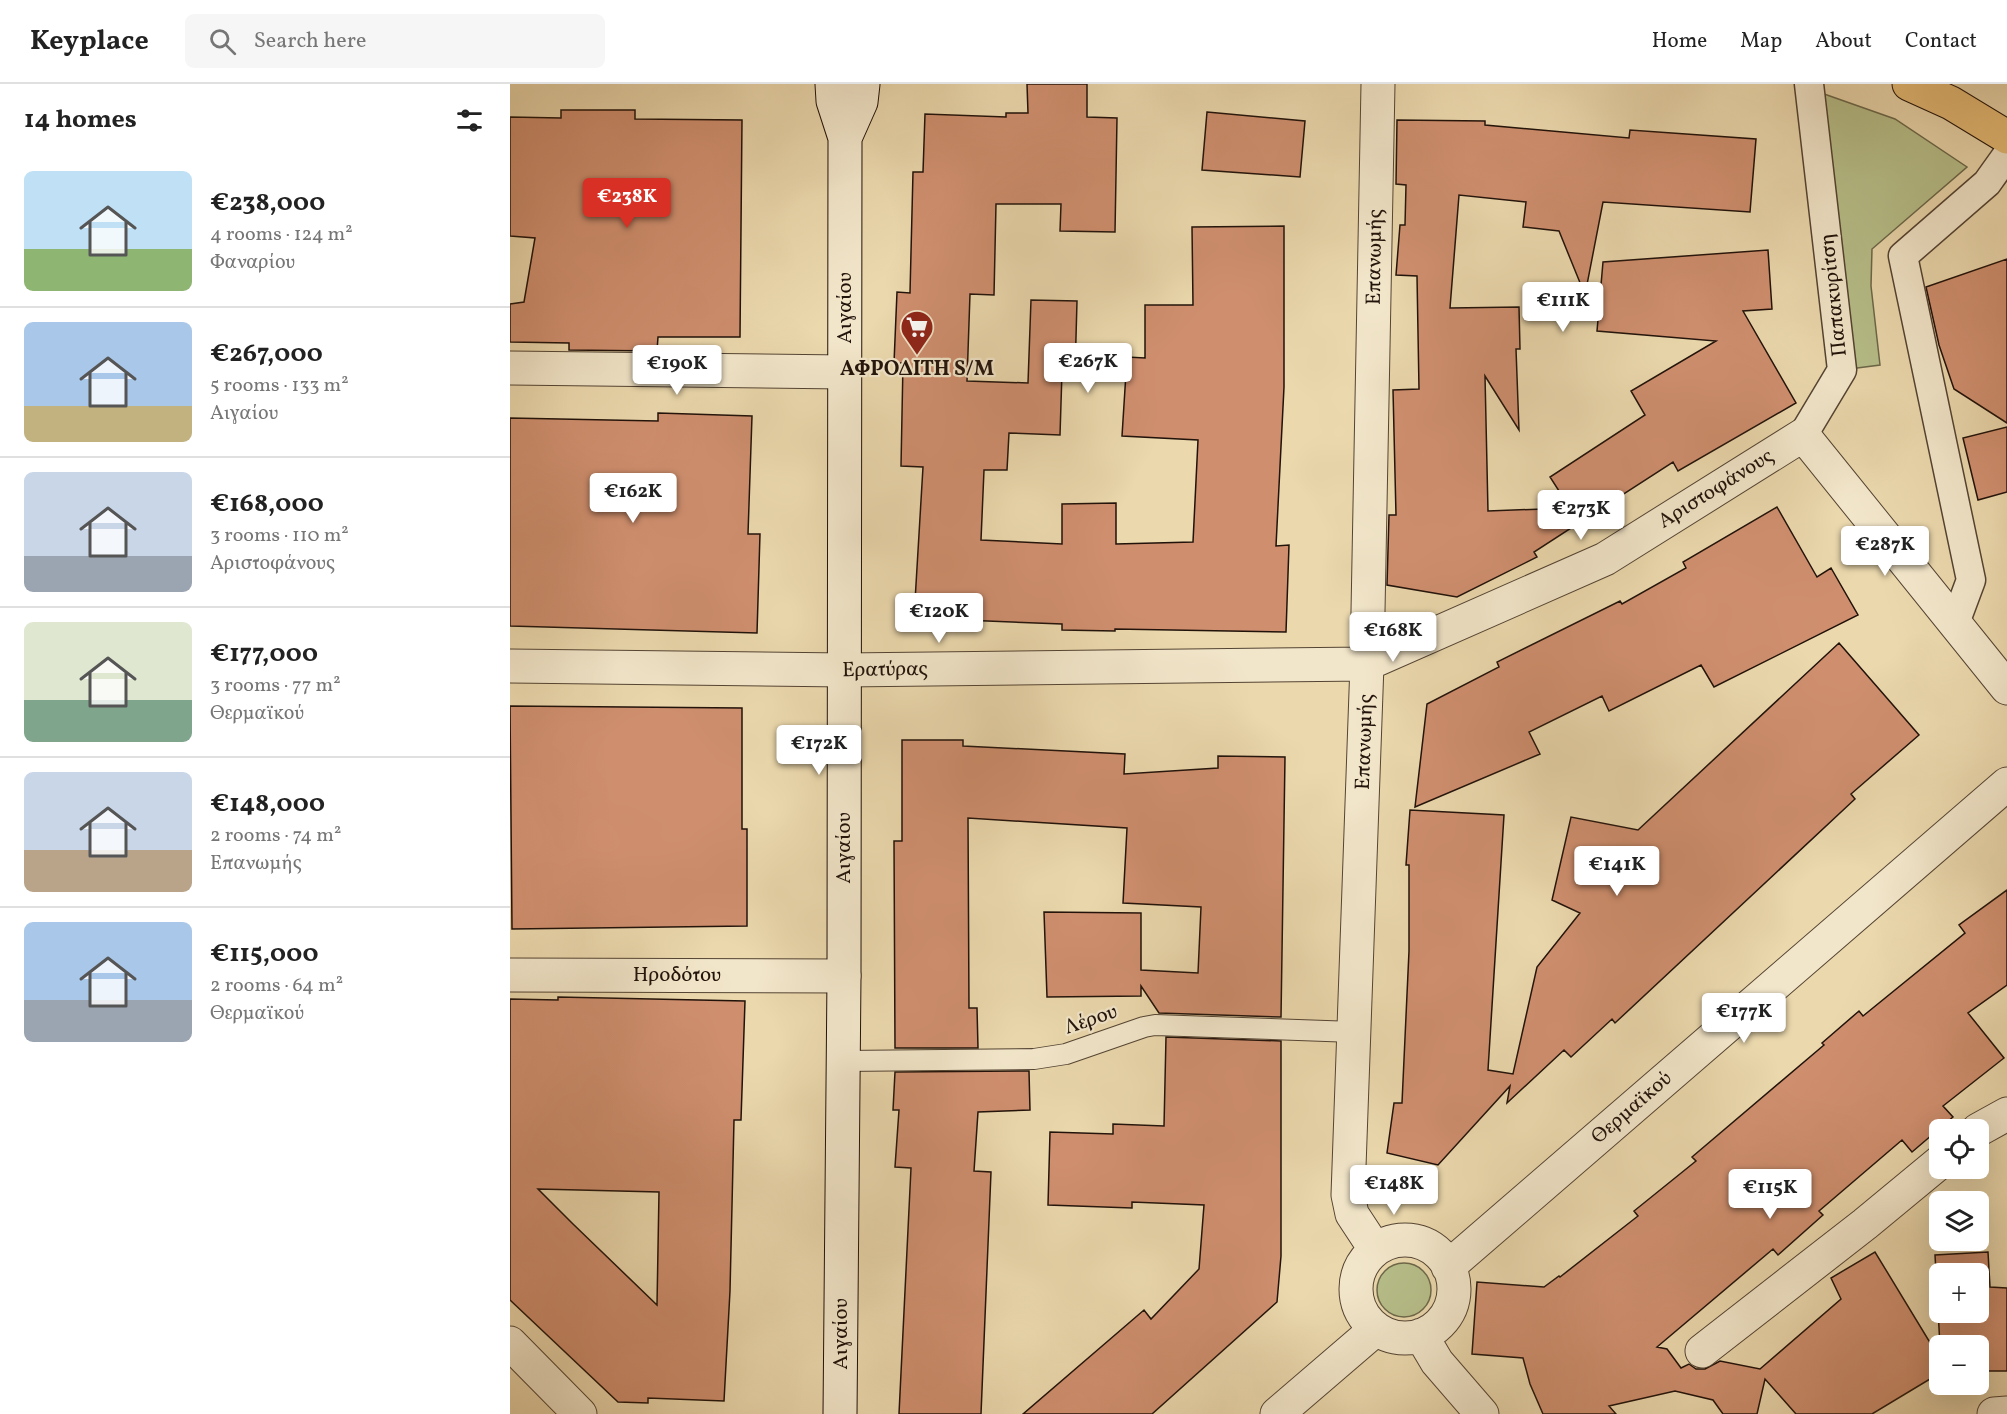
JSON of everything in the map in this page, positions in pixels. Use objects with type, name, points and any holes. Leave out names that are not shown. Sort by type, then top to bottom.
[{"type":"main road","points":[[1909,84],[1951,103],[2007,137]]},
{"type":"street","name":"Αιγαίου","points":[[832,84],[833,101],[845,138],[844,976],[840,1414]]},
{"type":"street","name":"Αιγαίου","points":[[845,138],[861,102],[863,84]]},
{"type":"street","name":"Επανωμής","points":[[1375,1250],[1352,1214],[1348,1203],[1367,664],[1378,84]]},
{"type":"street","name":"Παπακυρίτση","points":[[1803,435],[1842,370],[1809,84]]},
{"type":"street","points":[[1955,623],[1971,580],[1903,256],[1987,183],[2007,155]]},
{"type":"street","points":[[510,368],[845,372]]},
{"type":"street","name":"Αριστοφάνους","points":[[1367,664],[1605,559],[1803,435]]},
{"type":"street","points":[[1803,435],[2007,688]]},
{"type":"street","name":"Ερατύρας","points":[[510,666],[845,670],[1367,664]]},
{"type":"street","name":"Θερμαϊκού","points":[[1448,1266],[2007,784]]},
{"type":"street","name":"Ηροδότου","points":[[510,975],[844,976]]},
{"type":"street","points":[[1989,1124],[2007,1114]]},
{"type":"street","points":[[1702,1352],[1929,1171]]},
{"type":"street","points":[[1404,1240],[1419,1242],[1433,1249],[1448,1266],[1454,1286],[1450,1307],[1438,1325],[1421,1335],[1412,1338],[1397,1338],[1376,1329],[1360,1310],[1355,1294],[1357,1277],[1364,1262],[1375,1250],[1389,1243],[1404,1240]]},
{"type":"street","points":[[1277,1414],[1376,1329]]},
{"type":"street","points":[[1421,1335],[1437,1362],[1482,1414]]},
{"type":"street","points":[[510,1343],[580,1414]]},
{"type":"street","points":[[1994,1414],[2007,1413]]},
{"type":"lane","name":"Λέρου","points":[[843,1060],[1054,1057],[1155,1025],[1354,1032]]},
{"type":"green space","points":[[1810,89],[1895,119],[1967,167],[1872,249],[1871,286],[1880,365],[1842,370]]},
{"type":"green space","points":[[1399,1263],[1409,1263],[1419,1267],[1427,1275],[1431,1290],[1427,1305],[1419,1313],[1409,1317],[1399,1317],[1389,1313],[1381,1305],[1377,1295],[1377,1285],[1381,1275],[1389,1267]]},
{"type":"building","points":[[1027,84],[1087,84],[1087,117],[1117,118],[1115,232],[1060,231],[1061,204],[996,204],[994,295],[970,294],[967,381],[1028,383],[1031,300],[1077,301],[1075,373],[1062,372],[1060,435],[1009,433],[1007,470],[984,470],[981,540],[1062,544],[1062,504],[1116,503],[1116,544],[1193,542],[1198,440],[1122,436],[1127,357],[1145,358],[1145,305],[1193,305],[1192,227],[1284,226],[1284,387],[1276,546],[1289,545],[1286,632],[1062,630],[1062,624],[914,618],[923,467],[901,466],[903,363],[894,363],[897,292],[910,293],[913,172],[923,172],[925,114],[1006,117],[1006,113],[1028,113]]},
{"type":"building","points":[[561,110],[635,110],[635,119],[742,120],[740,337],[658,337],[657,351],[569,350],[569,343],[510,342],[510,304],[524,302],[535,238],[510,236],[510,117],[561,118]]},
{"type":"building","points":[[1207,112],[1305,121],[1300,177],[1202,170]]},
{"type":"building","points":[[1397,120],[1485,121],[1485,125],[1629,138],[1630,130],[1756,139],[1750,212],[1603,202],[1585,295],[1559,231],[1523,227],[1526,202],[1459,195],[1450,308],[1519,307],[1520,349],[1516,349],[1519,430],[1485,376],[1488,511],[1570,508],[1550,477],[1645,415],[1631,391],[1716,341],[1597,331],[1603,262],[1768,250],[1772,309],[1743,311],[1796,403],[1678,471],[1673,462],[1534,552],[1537,557],[1457,597],[1387,585],[1389,515],[1396,515],[1393,390],[1419,389],[1417,276],[1396,275],[1400,225],[1405,225],[1406,185],[1396,184]]},
{"type":"building","points":[[2007,259],[2007,423],[1954,389],[1939,345],[1926,287]]},
{"type":"building","points":[[658,413],[752,416],[748,534],[760,534],[757,633],[510,626],[510,418],[658,421]]},
{"type":"building","points":[[2007,427],[2007,492],[1978,500],[1963,438]]},
{"type":"building","points":[[1777,507],[1817,577],[1831,568],[1858,615],[1714,687],[1701,665],[1609,711],[1602,696],[1529,732],[1540,754],[1415,807],[1427,704],[1499,667],[1497,662],[1620,601],[1622,604],[1686,568],[1683,562]]},
{"type":"building","points":[[1839,643],[1919,735],[1851,794],[1855,799],[1615,1023],[1612,1019],[1571,1057],[1564,1050],[1507,1103],[1510,1086],[1438,1165],[1387,1153],[1394,1103],[1402,1103],[1409,951],[1409,865],[1406,865],[1410,810],[1504,815],[1488,1070],[1513,1074],[1537,967],[1580,913],[1552,900],[1571,817],[1638,830]]},
{"type":"building","points":[[510,706],[742,708],[742,829],[747,829],[747,926],[512,929]]},
{"type":"building","points":[[902,740],[963,740],[963,746],[1125,754],[1124,774],[1218,768],[1218,756],[1285,757],[1281,1017],[1159,1013],[1141,986],[1141,996],[1047,997],[1044,912],[1141,913],[1141,970],[1198,973],[1201,907],[1123,903],[1127,828],[968,818],[969,1008],[977,1008],[978,1048],[895,1048],[894,841],[902,841]]},
{"type":"building","points":[[2007,890],[2007,985],[1968,1013],[2004,1058],[1943,1106],[1953,1117],[1951,1119],[1929,1119],[1929,1137],[1912,1152],[1902,1140],[1819,1211],[1823,1215],[1778,1255],[1773,1249],[1657,1347],[1667,1349],[1681,1368],[1689,1364],[1696,1369],[1705,1369],[1720,1361],[1760,1369],[1841,1299],[1831,1278],[1875,1252],[1929,1341],[1929,1380],[1872,1414],[1796,1414],[1765,1379],[1757,1414],[1723,1414],[1713,1400],[1675,1391],[1609,1406],[1616,1414],[1543,1414],[1530,1384],[1523,1358],[1472,1354],[1477,1282],[1544,1287],[1560,1277],[1638,1216],[1634,1211],[1696,1161],[1692,1157],[1824,1045],[1822,1043],[1859,1011],[1863,1016],[1965,933],[1959,925]]},
{"type":"building","points":[[558,997],[745,1001],[741,1120],[734,1120],[730,1291],[724,1401],[648,1398],[648,1403],[618,1402],[510,1300],[510,999],[558,1000]],"holes":[[[538,1189],[659,1192],[657,1305]]]},
{"type":"building","points":[[1166,1037],[1281,1041],[1281,1256],[1277,1302],[1152,1414],[1023,1414],[1144,1310],[1151,1319],[1199,1269],[1204,1205],[1132,1202],[1132,1208],[1048,1205],[1050,1132],[1113,1134],[1113,1124],[1164,1126]]},
{"type":"building","points":[[1029,1071],[1030,1110],[978,1112],[974,1171],[991,1172],[981,1414],[899,1414],[911,1168],[895,1167],[899,1110],[893,1110],[895,1072]]},
{"type":"building","points":[[1988,1252],[1989,1263],[1935,1263],[1935,1255]]},
{"type":"building","points":[[1989,1270],[1990,1287],[2007,1288],[2007,1371],[1989,1371],[1989,1335],[1939,1335],[1939,1323],[1989,1323]]},
{"type":"place","name":"ΑΦΡΟΔΙΤΗ S/M","points":[[917,356]]}]
